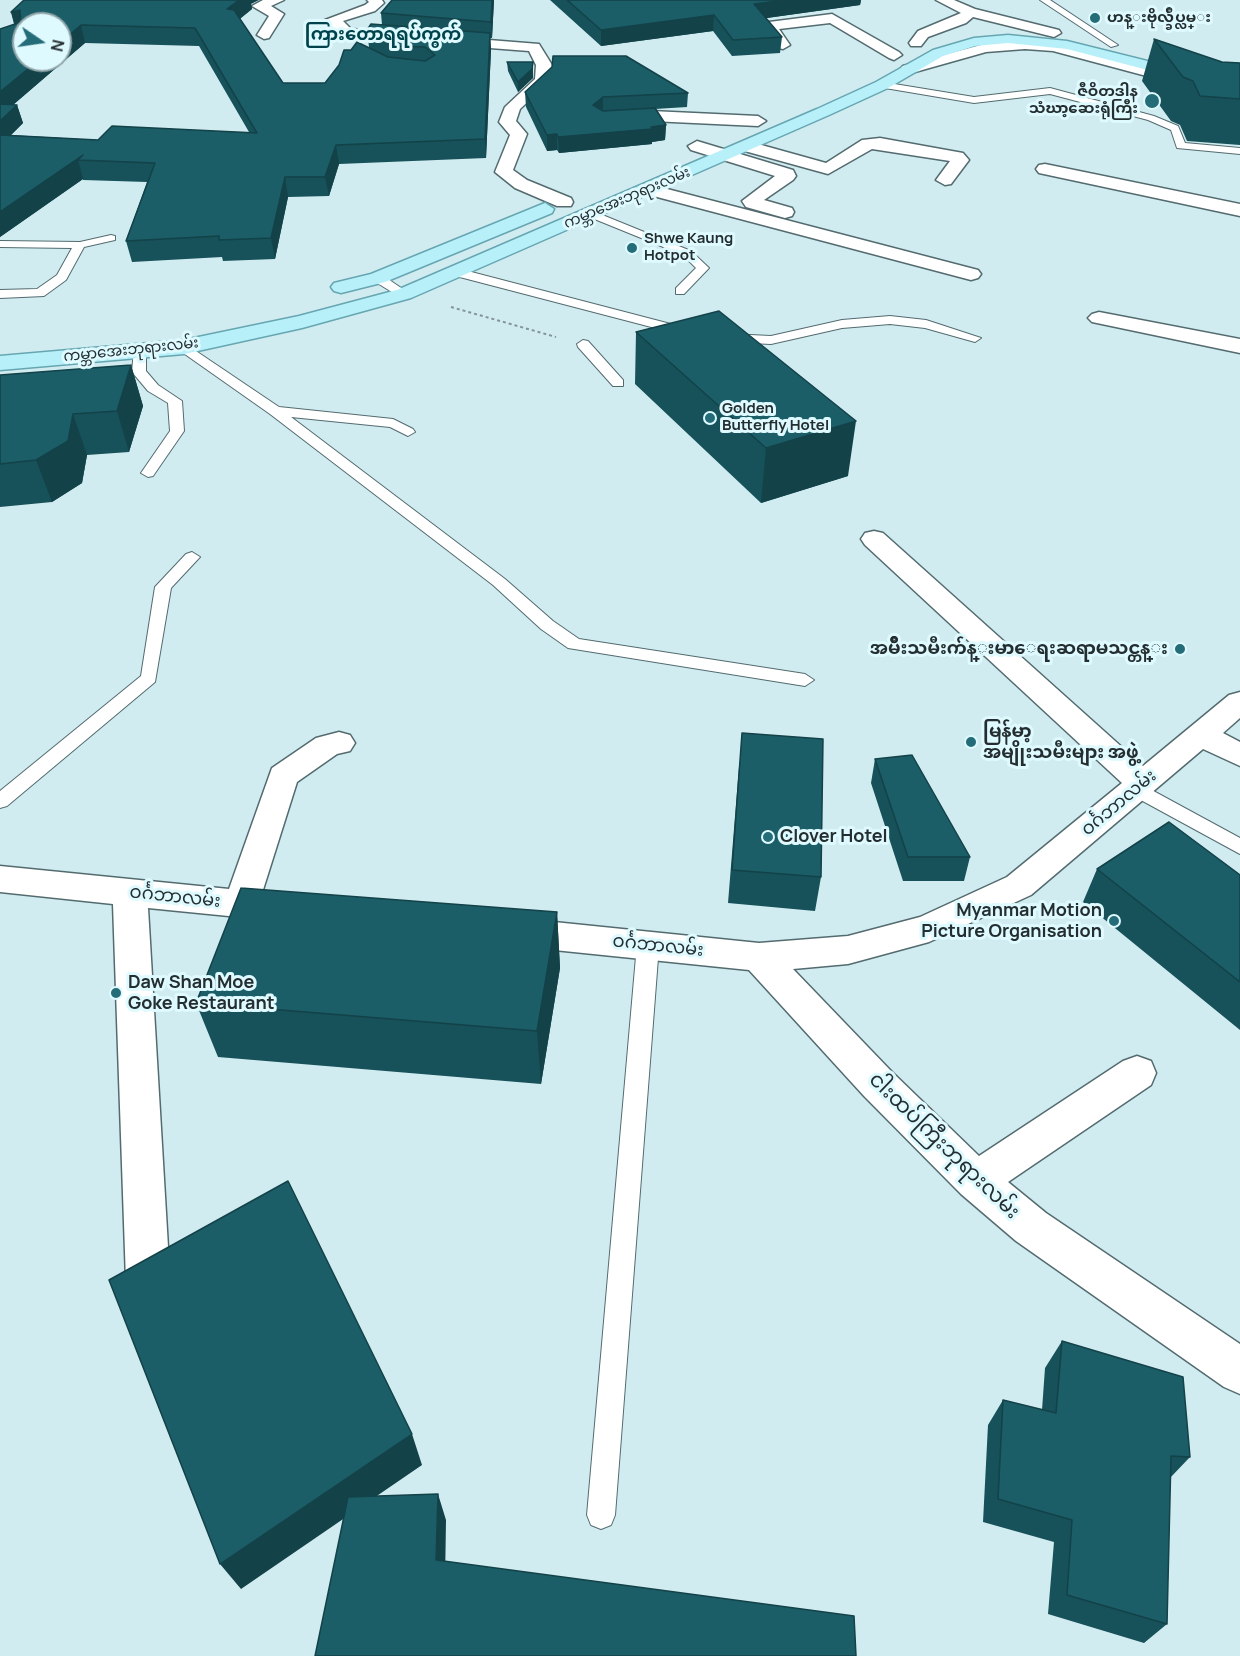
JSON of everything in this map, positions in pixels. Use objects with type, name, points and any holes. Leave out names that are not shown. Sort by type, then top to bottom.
[{"type":"main road","name":"ကမ္ဘာအေးဘုရားလမ်း","points":[[117,332],[141,340],[184,346],[302,321],[404,294],[725,156],[882,85],[898,62],[916,43],[976,31]]},
{"type":"main road","name":"ကမ္ဘာအေးဘုရားလမ်း","points":[[677,154],[939,43],[985,34],[1034,35],[1093,46],[1240,83]]},
{"type":"main road","name":"ကမ္ဘာအေးဘုရားလမ်း","points":[[898,62],[989,40],[1023,39],[1067,45],[1240,89]]},
{"type":"main road","name":"ကမ္ဘာအေးဘုရားလမ်း","points":[[322,292],[378,278],[569,199]]},
{"type":"main road","name":"ကမ္ဘာအေးဘုရားလမ်း","points":[[0,363],[141,340]]},
{"type":"street","points":[[264,35],[277,14],[259,6],[277,0]]},
{"type":"street","points":[[356,49],[346,33],[332,20],[370,8],[376,3],[374,0]]},
{"type":"street","points":[[943,0],[970,12],[1053,33],[1114,45],[1240,78]]},
{"type":"street","points":[[916,43],[923,34],[961,20],[970,12]]},
{"type":"street","points":[[783,45],[769,26],[832,18],[898,62],[985,48],[1025,45],[1053,47],[1240,96]]},
{"type":"street","points":[[976,31],[1013,29],[1053,33]]},
{"type":"street","points":[[346,33],[534,47],[544,65],[543,80],[513,107],[507,122],[519,134],[504,172],[521,184],[569,199]]},
{"type":"street","points":[[603,119],[651,116],[758,121]]},
{"type":"street","points":[[747,146],[828,169],[868,144],[880,143],[957,157],[960,160],[945,180]]},
{"type":"street","points":[[697,146],[787,174],[751,201],[804,216]]},
{"type":"street","points":[[1045,169],[1240,210]]},
{"type":"street","points":[[648,189],[971,274]]},
{"type":"street","points":[[1099,318],[1240,346]]},
{"type":"street","points":[[874,539],[1139,785]]},
{"type":"street","name":"ဝင်္ဂဘာလမ်း","points":[[485,929],[759,957],[848,950],[929,928],[1019,886],[1240,702]]},
{"type":"street","points":[[1201,735],[1240,755]]},
{"type":"street","points":[[241,904],[283,776],[327,746],[339,743]]},
{"type":"street","name":"ဝင်္ဂဘာလမ်း","points":[[0,879],[311,911]]},
{"type":"street","points":[[130,892],[148,1281]]},
{"type":"street","name":"ငါးထပ်ကြီးဘုရားလမ်း","points":[[759,957],[878,1084],[976,1181],[1030,1227],[1240,1371]]},
{"type":"street","points":[[976,1181],[1137,1073]]},
{"type":"lane","points":[[1044,0],[1114,45]]},
{"type":"lane","points":[[882,85],[974,100],[1050,91],[1151,118],[1175,128],[1181,146],[1240,151]]},
{"type":"lane","points":[[591,214],[687,253],[703,268],[680,291]]},
{"type":"lane","points":[[0,244],[80,244],[111,238]]},
{"type":"lane","points":[[0,294],[40,293],[62,277],[80,244]]},
{"type":"lane","points":[[456,272],[667,329],[698,333]]},
{"type":"lane","points":[[378,278],[404,294]]},
{"type":"lane","points":[[719,336],[771,340],[842,324],[890,320],[926,324],[975,338]]},
{"type":"lane","points":[[141,340],[139,372],[145,380],[175,401],[177,431],[148,473]]},
{"type":"lane","points":[[583,344],[618,383]]},
{"type":"lane","points":[[184,346],[275,411],[499,582],[547,625],[574,644],[806,680]]},
{"type":"lane","points":[[123,382],[145,380]]},
{"type":"lane","points":[[275,411],[393,423],[408,432]]},
{"type":"lane","points":[[0,801],[149,678],[163,587],[192,557]]},
{"type":"lane","points":[[1139,785],[1240,847]]},
{"type":"lane","points":[[601,1515],[648,945]]},
{"type":"path","points":[[404,294],[583,344]]},
{"type":"building","points":[[24,0],[239,0],[227,9],[234,10],[283,83],[325,83],[339,65],[344,50],[351,50],[357,42],[388,57],[425,61],[435,55],[425,47],[397,46],[367,30],[371,24],[490,33],[485,139],[336,145],[325,177],[285,177],[271,238],[219,240],[219,236],[126,241],[155,163],[78,160],[83,155],[0,212],[0,135],[98,140],[112,126],[257,133],[195,28],[81,25],[72,33],[72,12],[20,12],[20,10],[11,12]]},
{"type":"building","points":[[392,0],[492,0],[491,22],[381,13]]},
{"type":"building","points":[[567,0],[786,0],[754,4],[782,37],[733,40],[714,15],[601,30]]},
{"type":"building","points":[[12,25],[12,72],[24,72],[0,92],[0,29]]},
{"type":"building","points":[[1154,39],[1222,62],[1240,63],[1240,99],[1200,96],[1193,81],[1183,77]]},
{"type":"building","points":[[553,56],[626,56],[688,93],[603,97],[593,105],[603,111],[655,108],[666,125],[651,127],[652,129],[558,137],[557,134],[547,135],[525,92],[552,67]]},
{"type":"building","points":[[507,62],[533,62],[532,69],[518,82]]},
{"type":"building","points":[[0,104],[17,105],[0,121]]},
{"type":"building","points":[[719,311],[856,421],[766,448],[636,332]]},
{"type":"building","points":[[131,365],[117,411],[73,414],[68,441],[36,460],[0,464],[0,375]]},
{"type":"building","points":[[742,733],[823,739],[821,877],[732,870]]},
{"type":"building","points":[[912,755],[970,857],[908,857],[875,759]]},
{"type":"building","points":[[1169,822],[1240,875],[1240,982],[1097,869]]},
{"type":"building","points":[[241,888],[557,912],[537,1031],[196,1003]]},
{"type":"building","points":[[288,1181],[412,1434],[220,1564],[109,1280]]},
{"type":"building","points":[[1062,1341],[1183,1377],[1190,1457],[1171,1456],[1167,1624],[1067,1595],[1072,1520],[998,1499],[1003,1400],[1056,1413]]},
{"type":"building","points":[[438,1494],[436,1560],[854,1616],[856,1656],[315,1656],[348,1497]]},
{"type":"place","name":"ဟန္းဗိုလ္ခ်ဳပ္လမ္း","points":[[1095,18]]},
{"type":"place","name":"ဇီဝိတဒါန သံဃာ့ဆေးရုံကြီး","points":[[1152,101]]},
{"type":"place","name":"Shwe Kaung Hotpot","points":[[632,248]]},
{"type":"place","name":"Golden Butterfly Hotel","points":[[710,418]]},
{"type":"place","name":"အမ်ိဳးသမီးက်န္းမာေရးဆရာမသင္တန္း","points":[[1180,649]]},
{"type":"place","name":"မြန်မာ့ အမျိုးသမီးများ အဖွဲ့","points":[[971,742]]},
{"type":"place","name":"Clover Hotel","points":[[768,837]]},
{"type":"place","name":"Myanmar Motion Picture Organisation","points":[[1114,921]]},
{"type":"place","name":"Daw Shan Moe Goke Restaurant","points":[[116,993]]},
{"type":"district","name":"ကြားတောရရပ်ကွက်","points":[[383,35]]}]
